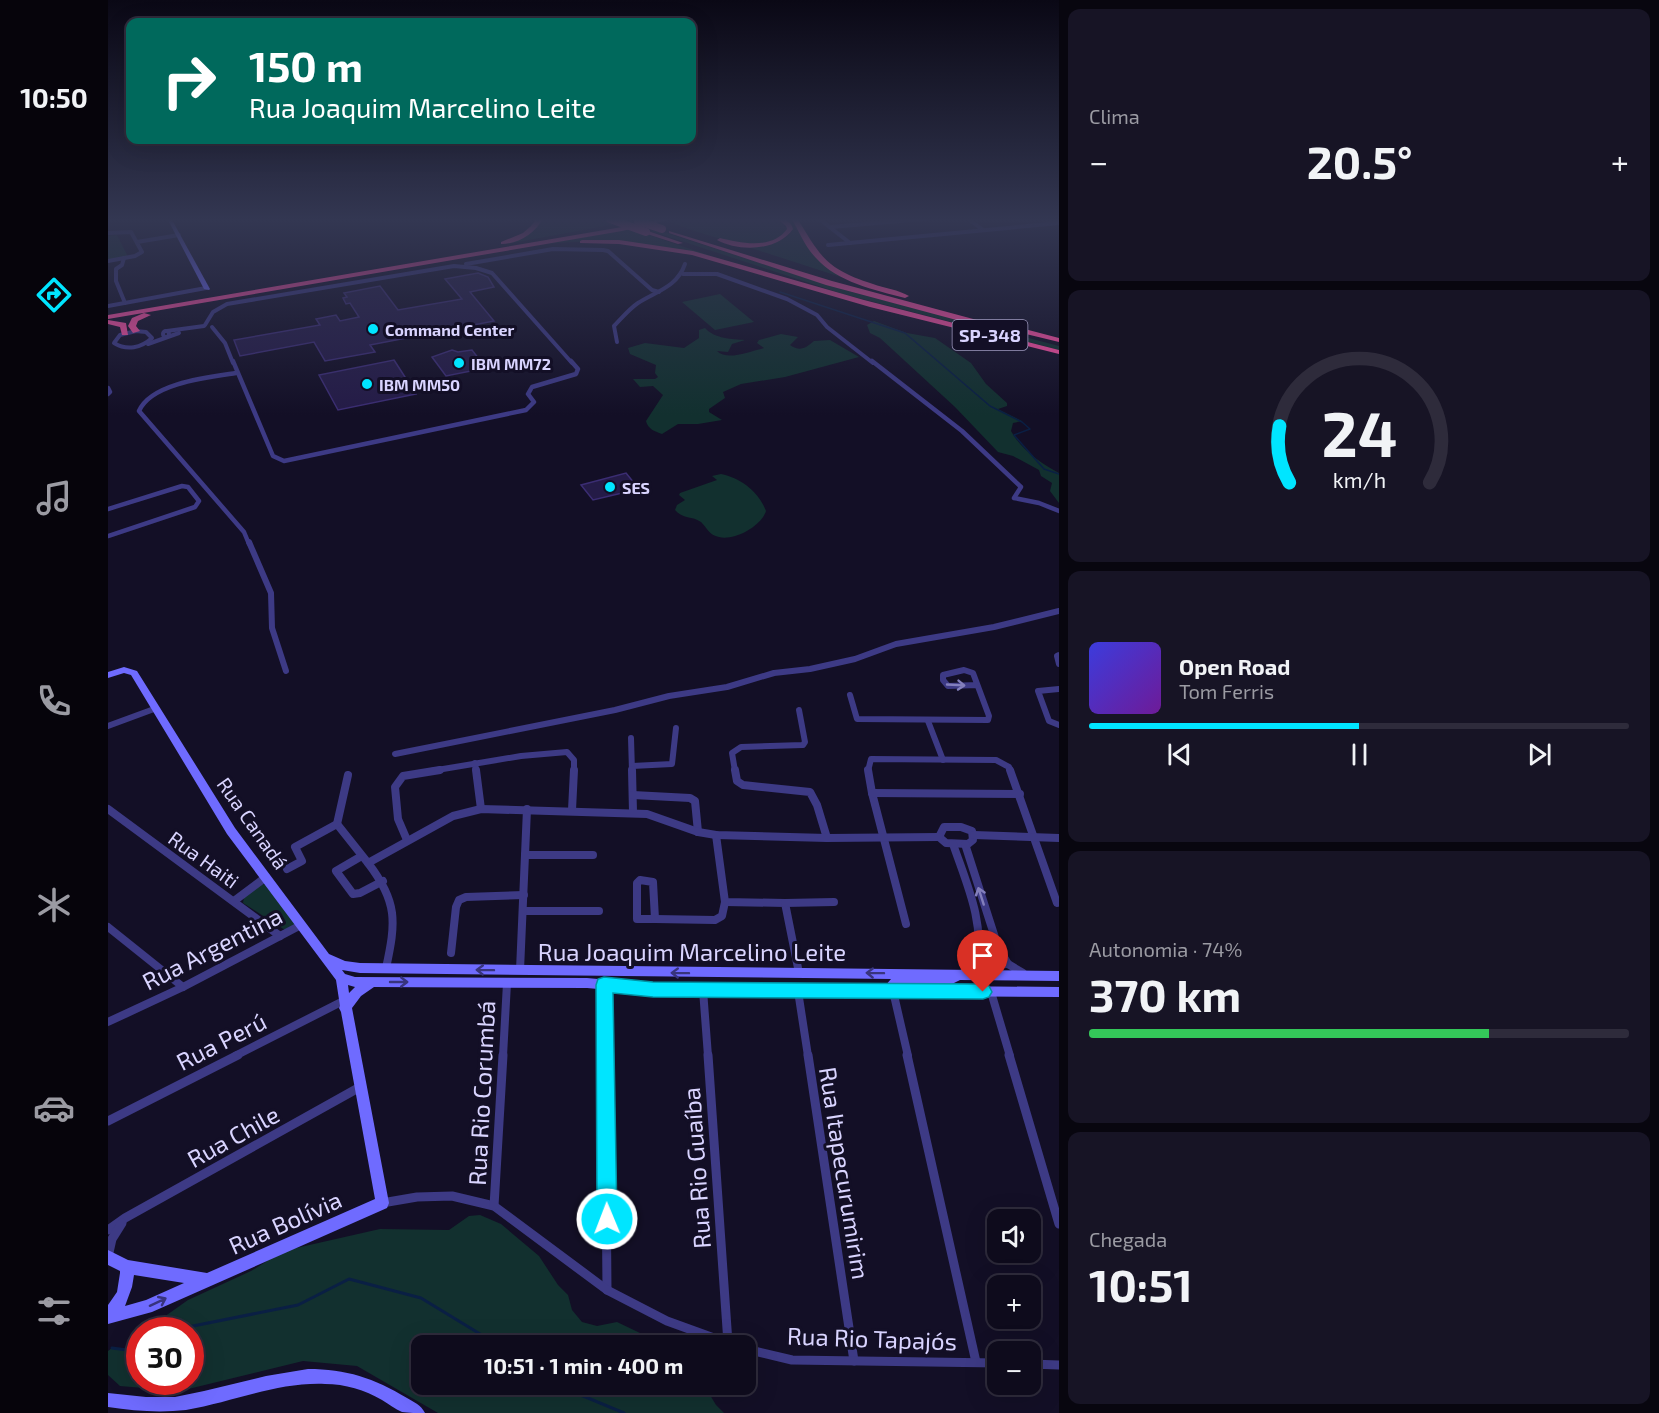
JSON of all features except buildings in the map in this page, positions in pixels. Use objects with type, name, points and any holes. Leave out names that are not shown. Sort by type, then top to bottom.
[{"type":"highway","points":[[108,317],[281,284]]},
{"type":"highway","points":[[108,312],[185,298],[288,284]]},
{"type":"highway","points":[[801,284],[873,305]]},
{"type":"highway","name":"SP-348","points":[[808,284],[873,305],[1059,352]]},
{"type":"highway","name":"SP-348","points":[[833,284],[1059,342]]},
{"type":"highway","points":[[857,284],[1059,342]]},
{"type":"highway","points":[[870,284],[972,317]]},
{"type":"highway","points":[[185,298],[206,288],[228,293]]},
{"type":"highway","points":[[140,332],[132,324],[140,317],[228,293]]},
{"type":"highway","points":[[108,322],[123,325],[125,333]]},
{"type":"main road","points":[[204,284],[206,288]]},
{"type":"main road","name":"Rua Canadá","points":[[113,673],[134,673],[231,831],[327,957],[340,978],[347,1002],[382,1203]]},
{"type":"main road","name":"Rua Joaquim Marcelino Leite","points":[[327,957],[345,966],[386,968],[1059,976]]},
{"type":"main road","points":[[728,973],[732,984],[729,990]]},
{"type":"main road","points":[[768,974],[765,982],[771,991]]},
{"type":"main road","points":[[893,991],[891,986],[896,982],[945,982],[961,974]]},
{"type":"main road","name":"Rua Joaquim Marcelino Leite","points":[[340,978],[355,982],[604,985],[703,990],[1059,992]]},
{"type":"main road","points":[[347,1002],[373,982]]},
{"type":"main road","points":[[1012,992],[1032,987],[1059,987]]},
{"type":"main road","name":"Rua Bolívia","points":[[108,1316],[147,1307],[382,1203]]},
{"type":"main road","points":[[108,1257],[126,1267],[206,1280]]},
{"type":"main road","points":[[108,1316],[123,1293],[128,1276],[126,1267]]},
{"type":"main road","points":[[108,1400],[185,1408],[256,1386],[312,1376],[346,1378],[378,1388],[417,1413]]},
{"type":"street","points":[[117,284],[125,303]]},
{"type":"street","points":[[208,327],[212,313],[219,306],[347,284]]},
{"type":"street","points":[[208,327],[179,333],[142,346],[124,348],[115,345],[114,340],[125,333],[163,334],[208,327],[218,333],[225,343],[273,456],[284,461],[526,410],[534,402],[528,394],[531,387],[576,374],[578,369],[502,284]]},
{"type":"street","points":[[645,284],[659,292]]},
{"type":"street","points":[[617,342],[614,326],[637,303],[670,284]]},
{"type":"street","points":[[745,284],[793,301],[811,311],[827,327],[962,431],[1012,476],[1021,487],[1014,498],[1039,503],[1059,512]]},
{"type":"street","points":[[108,306],[206,288]]},
{"type":"street","points":[[140,332],[151,336],[150,341]]},
{"type":"street","points":[[169,333],[179,333]]},
{"type":"street","points":[[142,346],[163,334]]},
{"type":"street","points":[[236,373],[177,384],[142,403],[139,411],[231,518],[242,527],[271,593],[272,628],[286,670]]},
{"type":"street","points":[[108,509],[182,486],[188,487],[199,501],[195,507],[108,537]]},
{"type":"street","points":[[395,754],[615,710],[669,696],[727,687],[774,673],[810,669],[855,659],[896,644],[994,627],[1059,611]]},
{"type":"street","points":[[1059,655],[1057,656],[1059,664]]},
{"type":"street","points":[[850,695],[857,719],[988,720],[988,716],[973,673],[969,670],[943,675],[943,680],[948,686],[977,685]]},
{"type":"street","points":[[1059,689],[1038,691],[1049,721],[1059,725]]},
{"type":"street","points":[[108,726],[154,709]]},
{"type":"street","points":[[799,710],[805,742],[803,745],[741,747],[735,750],[732,753],[737,781],[748,787],[801,789],[810,792],[827,838]]},
{"type":"street","points":[[928,721],[943,760]]},
{"type":"street","points":[[632,766],[672,764],[676,728]]},
{"type":"street","points":[[631,738],[633,812]]},
{"type":"street","points":[[407,840],[398,819],[395,787],[403,776],[475,763],[567,752],[574,760],[572,810]]},
{"type":"street","points":[[906,924],[872,793],[868,771],[871,759],[996,760],[1009,767],[1058,903]]},
{"type":"street","points":[[475,763],[481,809]]},
{"type":"street","points":[[348,775],[337,824],[360,856],[383,881],[394,906],[395,917],[386,968]]},
{"type":"street","points":[[872,793],[1020,794]]},
{"type":"street","points":[[633,795],[690,798],[695,801],[698,832]]},
{"type":"street","name":"Rua Haiti","points":[[108,809],[280,936]]},
{"type":"street","points":[[368,864],[453,816],[481,809],[633,812],[661,817],[698,832],[716,835],[827,838],[939,837],[953,844],[965,844],[972,840],[974,835]]},
{"type":"street","points":[[520,970],[526,809]]},
{"type":"street","points":[[287,869],[302,861],[295,847],[337,824]]},
{"type":"street","points":[[939,837],[944,827],[961,827],[974,835],[1059,838]]},
{"type":"street","points":[[655,920],[653,882],[640,880],[637,883],[637,919],[655,920],[715,920],[722,916],[725,902],[716,835]]},
{"type":"street","points":[[953,844],[978,925],[979,958],[976,965]]},
{"type":"street","points":[[965,844],[998,948],[1008,964]]},
{"type":"street","points":[[525,855],[593,855]]},
{"type":"street","points":[[360,856],[339,867],[336,871],[353,894],[360,893],[383,881]]},
{"type":"street","points":[[234,901],[266,877]]},
{"type":"street","points":[[452,952],[456,907],[459,900],[466,897],[524,895]]},
{"type":"street","points":[[725,902],[834,902]]},
{"type":"street","points":[[785,903],[799,973]]},
{"type":"street","points":[[524,911],[599,911]]},
{"type":"street","name":"Rua Argentina","points":[[108,1022],[183,987],[302,925]]},
{"type":"street","points":[[108,927],[183,987]]},
{"type":"street","points":[[961,974],[976,965],[1008,964],[1032,976]]},
{"type":"street","name":"Rua Rio Corumbá","points":[[494,1206],[507,983]]},
{"type":"street","points":[[604,985],[608,1290]]},
{"type":"street","name":"Rua Rio Guaíba","points":[[703,990],[731,1335]]},
{"type":"street","name":"Rua Itapecurumirim","points":[[798,991],[854,1361]]},
{"type":"street","points":[[893,991],[976,1362]]},
{"type":"street","points":[[991,992],[1059,1224]]},
{"type":"street","name":"Rua Perú","points":[[108,1120],[347,1002]]},
{"type":"street","name":"Rua Chile","points":[[108,1230],[125,1218],[360,1087]]},
{"type":"street","points":[[382,1203],[452,1196],[494,1206],[608,1290],[667,1321],[707,1335]]},
{"type":"street","points":[[108,1257],[112,1239],[125,1218]]},
{"type":"street","name":"Rua Rio Tapajós","points":[[756,1351],[792,1360],[987,1362]]},
{"type":"street","points":[[1041,1364],[1059,1365]]},
{"type":"green space","points":[[812,284],[826,284],[1059,346],[1059,350]]},
{"type":"green space","points":[[720,294],[754,322],[715,330],[682,302]]},
{"type":"green space","points":[[874,321],[907,333],[935,338],[971,363],[986,384],[1007,403],[1007,406],[998,409],[1022,421],[1013,423],[1011,431],[1020,443],[1038,460],[1059,473],[1059,503],[1050,491],[1052,483],[1041,476],[1039,470],[1013,456],[998,452],[955,407],[880,338],[870,333],[867,325]]},
{"type":"green space","points":[[705,328],[709,332],[729,339],[745,340],[732,344],[728,352],[717,351],[726,355],[738,355],[764,348],[757,343],[759,340],[781,334],[798,337],[790,345],[800,349],[814,341],[830,340],[859,357],[785,377],[741,384],[723,392],[725,398],[709,409],[709,412],[722,420],[698,424],[678,424],[662,434],[654,431],[646,421],[663,395],[653,386],[640,387],[633,379],[655,379],[658,377],[655,373],[656,365],[630,354],[628,348],[645,343],[684,348],[699,338],[699,330]]},
{"type":"green space","points":[[721,474],[742,482],[759,498],[766,511],[759,522],[746,532],[725,538],[713,535],[701,522],[681,515],[675,510],[677,505],[685,500],[679,495],[680,493],[717,480],[712,476]]},
{"type":"green space","points":[[262,884],[267,885],[295,920],[295,926],[285,930],[243,903],[244,897]]},
{"type":"green space","points":[[480,1215],[501,1224],[539,1256],[558,1285],[568,1295],[572,1310],[582,1322],[597,1326],[617,1322],[640,1333],[661,1335],[411,1335],[411,1395],[710,1395],[724,1413],[438,1413],[357,1366],[303,1361],[204,1385],[204,1317],[164,1317],[188,1300],[251,1271],[283,1251],[380,1229],[449,1230],[469,1216]]},
{"type":"green space","points":[[112,1348],[126,1350],[126,1386],[120,1386],[108,1375],[108,1351]]},
{"type":"waterway","points":[[780,292],[905,333],[990,406],[1022,422],[1030,429],[1014,435],[1044,469],[1059,474]]},
{"type":"waterway","points":[[204,1324],[298,1305],[349,1279],[421,1298],[482,1335]]},
{"type":"waterway","points":[[112,1348],[126,1350]]},
{"type":"waterway","points":[[581,1395],[624,1413]]},
{"type":"place","name":"Command Center","points":[[373,329]]},
{"type":"place","name":"IBM MM72","points":[[459,363]]},
{"type":"place","name":"IBM MM50","points":[[367,384]]},
{"type":"place","name":"SES","points":[[610,487]]},
{"type":"route","points":[[607,1219],[604,985],[653,989],[983,992]]}]
